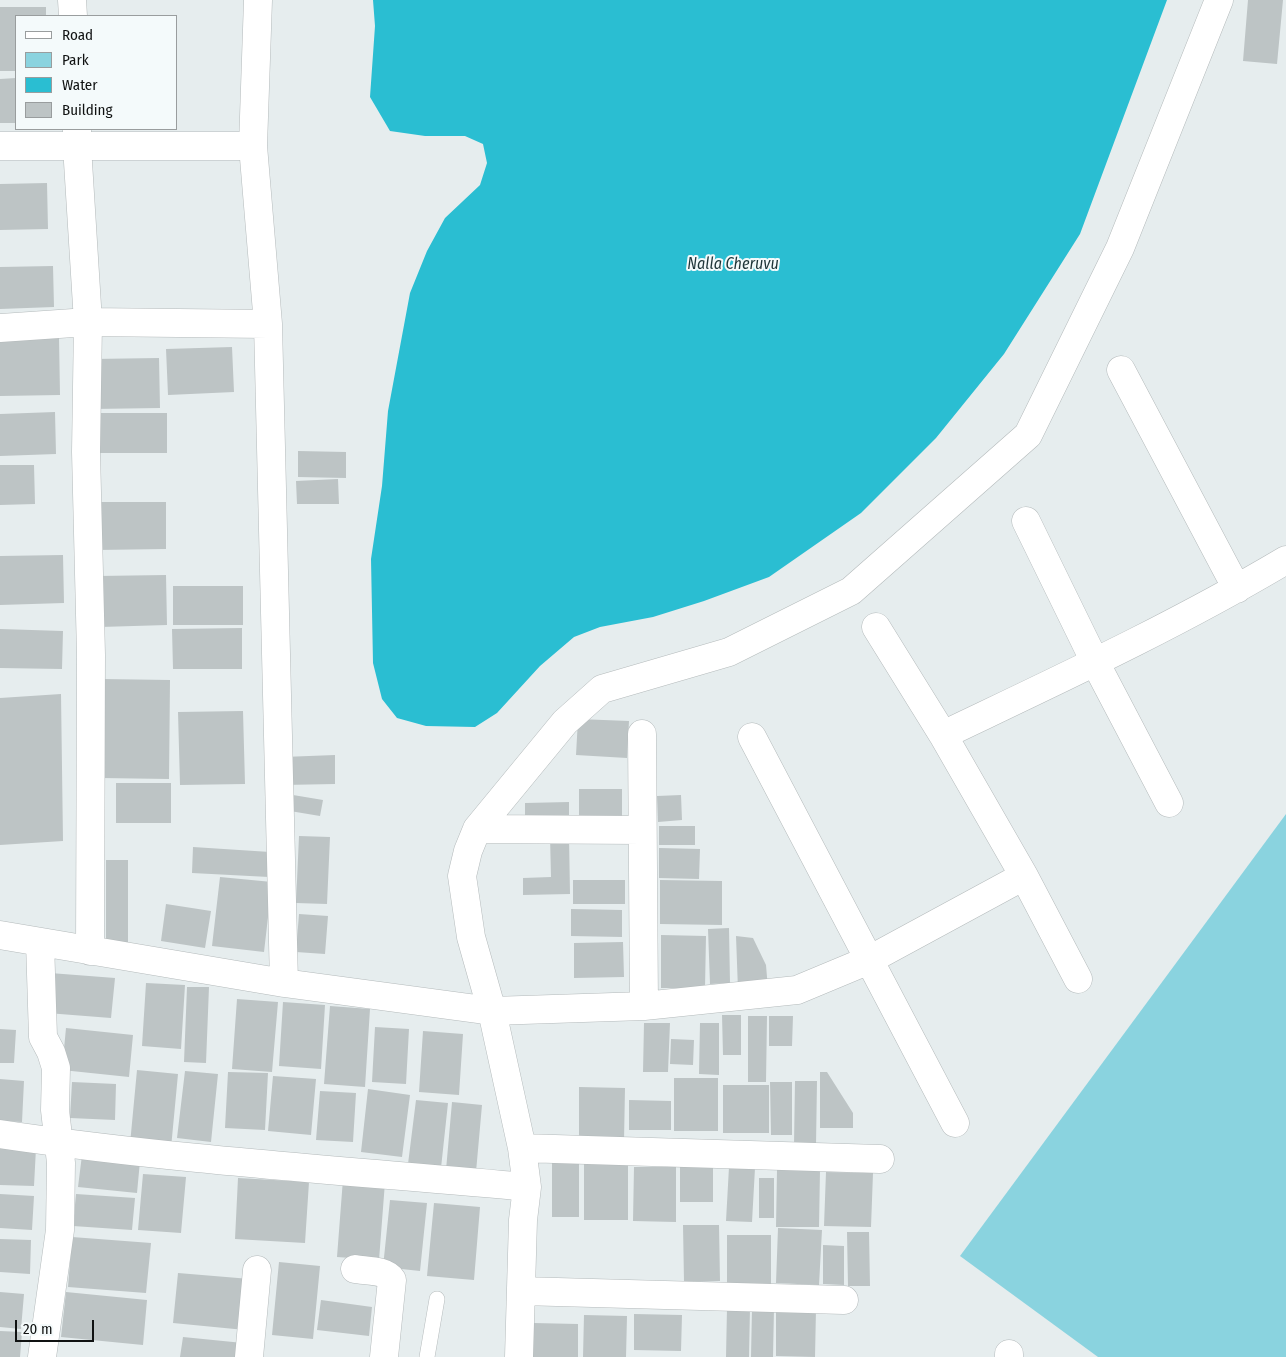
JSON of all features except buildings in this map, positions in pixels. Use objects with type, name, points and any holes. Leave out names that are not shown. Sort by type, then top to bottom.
[{"type":"street","points":[[72,0],[73,15]]},
{"type":"street","points":[[258,0],[253,146],[268,324],[284,983]]},
{"type":"street","points":[[519,1357],[523,1220],[527,1187],[522,1148],[492,1011],[471,937],[462,876],[468,851],[477,829],[565,722],[602,689],[729,652],[850,591],[1028,435],[1120,248],[1219,0]]},
{"type":"street","points":[[0,146],[77,138],[253,146]]},
{"type":"street","points":[[77,138],[88,322],[86,452],[91,655],[90,950]]},
{"type":"street","points":[[0,328],[88,322],[268,324]]},
{"type":"street","points":[[1121,370],[1237,589]]},
{"type":"street","points":[[1026,521],[1095,662],[1169,804]]},
{"type":"street","points":[[943,735],[1095,662],[1237,589],[1286,560]]},
{"type":"street","points":[[876,627],[943,735],[1024,876],[1078,979]]},
{"type":"street","points":[[642,734],[644,1006]]},
{"type":"street","points":[[752,738],[955,1123]]},
{"type":"street","points":[[477,829],[642,830]]},
{"type":"street","points":[[0,935],[284,983],[492,1011],[644,1006],[797,990],[869,960],[1024,876]]},
{"type":"street","points":[[40,942],[43,1037],[51,1052],[56,1068],[55,1110],[57,1143],[61,1163],[60,1230],[42,1357]]},
{"type":"street","points":[[0,1134],[57,1143],[166,1154],[527,1187]]},
{"type":"street","points":[[522,1148],[880,1159]]},
{"type":"street","points":[[249,1357],[257,1270]]},
{"type":"street","points":[[355,1270],[384,1273],[390,1276],[392,1280],[384,1357]]},
{"type":"street","points":[[521,1291],[844,1300]]},
{"type":"lane","points":[[427,1357],[438,1299]]},
{"type":"green space","points":[[1286,814],[1286,1357],[1098,1357],[960,1256]]},
{"type":"water","name":"Nalla Cheruvu","points":[[373,0],[1167,0],[1080,234],[1004,354],[936,438],[861,513],[769,577],[653,617],[600,627],[574,637],[540,666],[497,713],[475,727],[426,726],[397,718],[382,699],[373,663],[371,559],[382,486],[388,411],[410,293],[427,251],[445,218],[480,185],[487,163],[483,144],[465,136],[425,136],[390,131],[370,97],[375,26]]}]
